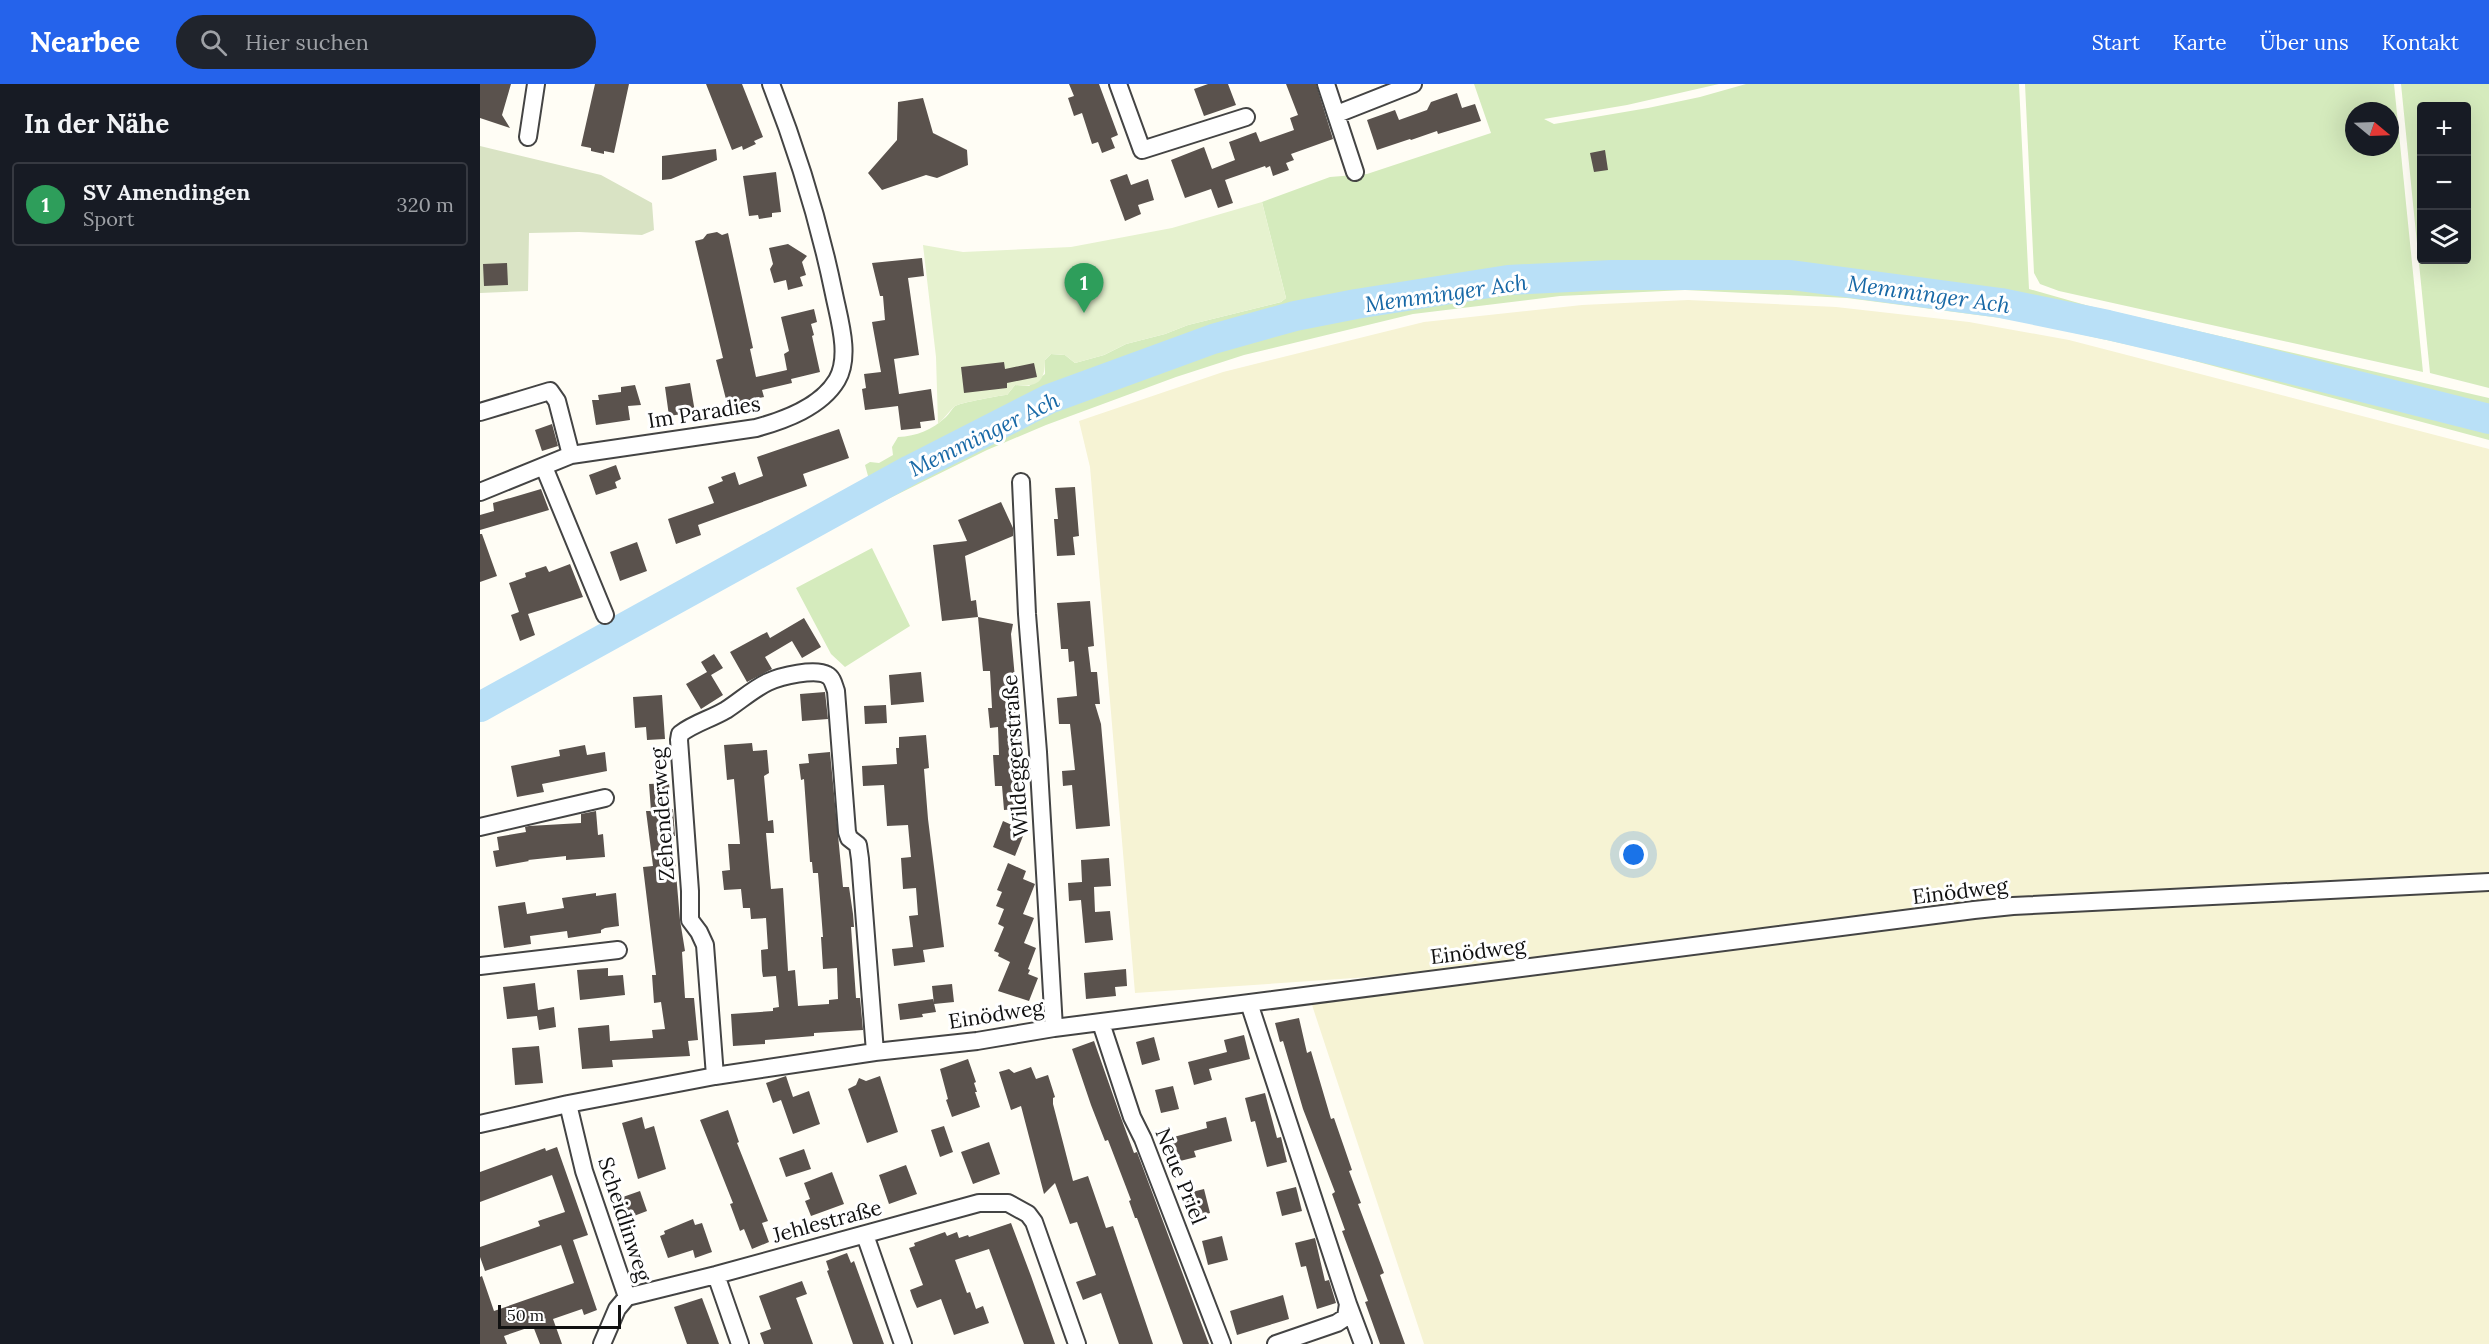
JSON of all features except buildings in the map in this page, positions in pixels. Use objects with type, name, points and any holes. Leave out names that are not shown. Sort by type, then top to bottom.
[{"type":"street","points":[[528,137],[536,84]]},
{"type":"street","name":"Im Paradies","points":[[480,492],[571,455],[756,428],[776,422],[812,404],[829,391],[838,378],[842,363],[841,329],[822,234],[797,150],[771,84]]},
{"type":"street","points":[[1118,84],[1142,150],[1246,117]]},
{"type":"street","points":[[1326,84],[1355,172]]},
{"type":"street","points":[[1337,114],[1413,84]]},
{"type":"street","points":[[480,412],[550,391],[557,401],[571,455]]},
{"type":"street","points":[[544,467],[605,615]]},
{"type":"street","name":"Wildeggerstraße","points":[[1021,482],[1054,1028]]},
{"type":"street","name":"Zehenderweg","points":[[715,1076],[705,945],[690,920],[680,734],[727,709],[769,681],[786,676],[812,673],[827,675],[837,691],[847,832],[849,838],[858,845],[860,859],[875,1052]]},
{"type":"street","points":[[480,826],[605,798]]},
{"type":"street","name":"Einödweg","points":[[480,1124],[568,1104],[715,1076],[875,1052],[976,1041],[1054,1028],[2003,907],[2489,882]]},
{"type":"street","points":[[480,966],[618,950]]},
{"type":"street","points":[[1249,1003],[1363,1344]]},
{"type":"street","name":"Neue Priel","points":[[1101,1023],[1132,1117],[1143,1139],[1222,1344]]},
{"type":"street","name":"Scheidlinweg","points":[[568,1104],[584,1170],[627,1297],[617,1310],[602,1344]]},
{"type":"street","name":"Jehlestraße","points":[[627,1297],[968,1206],[995,1202],[1008,1203],[1020,1208],[1034,1222],[1077,1344]]},
{"type":"street","points":[[865,1234],[903,1344]]},
{"type":"street","points":[[716,1275],[740,1344]]},
{"type":"street","points":[[1276,1344],[1337,1323],[1346,1317],[1348,1304]]},
{"type":"shaded area","points":[[1688,300],[1836,307],[1969,322],[2069,340],[2489,449],[2489,875],[2084,898],[1458,971],[1135,993],[1090,467],[1079,421],[1223,372],[1424,322],[1582,305]]},
{"type":"shaded area","points":[[2489,887],[2489,1344],[1424,1344],[1311,1002],[2007,912]]},
{"type":"green space","points":[[1474,84],[1719,84],[1627,105],[1544,119],[1554,124],[1648,108],[1746,84],[2019,84],[2029,289],[2089,306],[2489,398],[2489,440],[2161,352],[2016,320],[1847,298],[1685,290],[1560,296],[1413,314],[1244,355],[1176,377],[1046,425],[987,450],[876,505],[865,465],[870,462],[879,463],[893,455],[892,447],[898,437],[918,434],[930,429],[946,417],[955,406],[1007,395],[1015,385],[1029,386],[1045,374],[1045,360],[1051,354],[1065,355],[1075,363],[1188,325],[1281,302],[1286,298],[1262,202],[1330,177],[1367,174],[1491,133]]},
{"type":"green space","points":[[2025,84],[2394,84],[2396,102],[2345,102],[2345,156],[2399,156],[2399,134],[2423,372],[2059,291],[2040,284],[2034,273]]},
{"type":"green space","points":[[2401,84],[2489,84],[2489,388],[2430,373],[2419,264],[2471,264],[2471,102],[2417,102],[2417,243]]},
{"type":"green space","points":[[480,146],[601,175],[652,203],[654,230],[642,235],[579,232],[529,233],[528,291],[480,293]]},
{"type":"green space","points":[[1262,202],[1286,298],[1281,302],[1188,325],[1075,363],[1065,355],[1051,354],[1045,360],[1045,368],[1038,382],[1029,385],[1015,385],[1007,395],[955,406],[938,424],[936,357],[923,245],[963,252],[1071,247],[1172,228]]},
{"type":"green space","points":[[872,548],[910,626],[845,667],[831,654],[796,588]]},
{"type":"waterway","name":"Memminger Ach","points":[[480,707],[910,470],[1049,399],[1213,339],[1295,316],[1508,280],[1611,275],[1791,275],[2001,303],[2235,355],[2489,419]]},
{"type":"place","name":"SV Amendingen","points":[[1084,313]]}]
